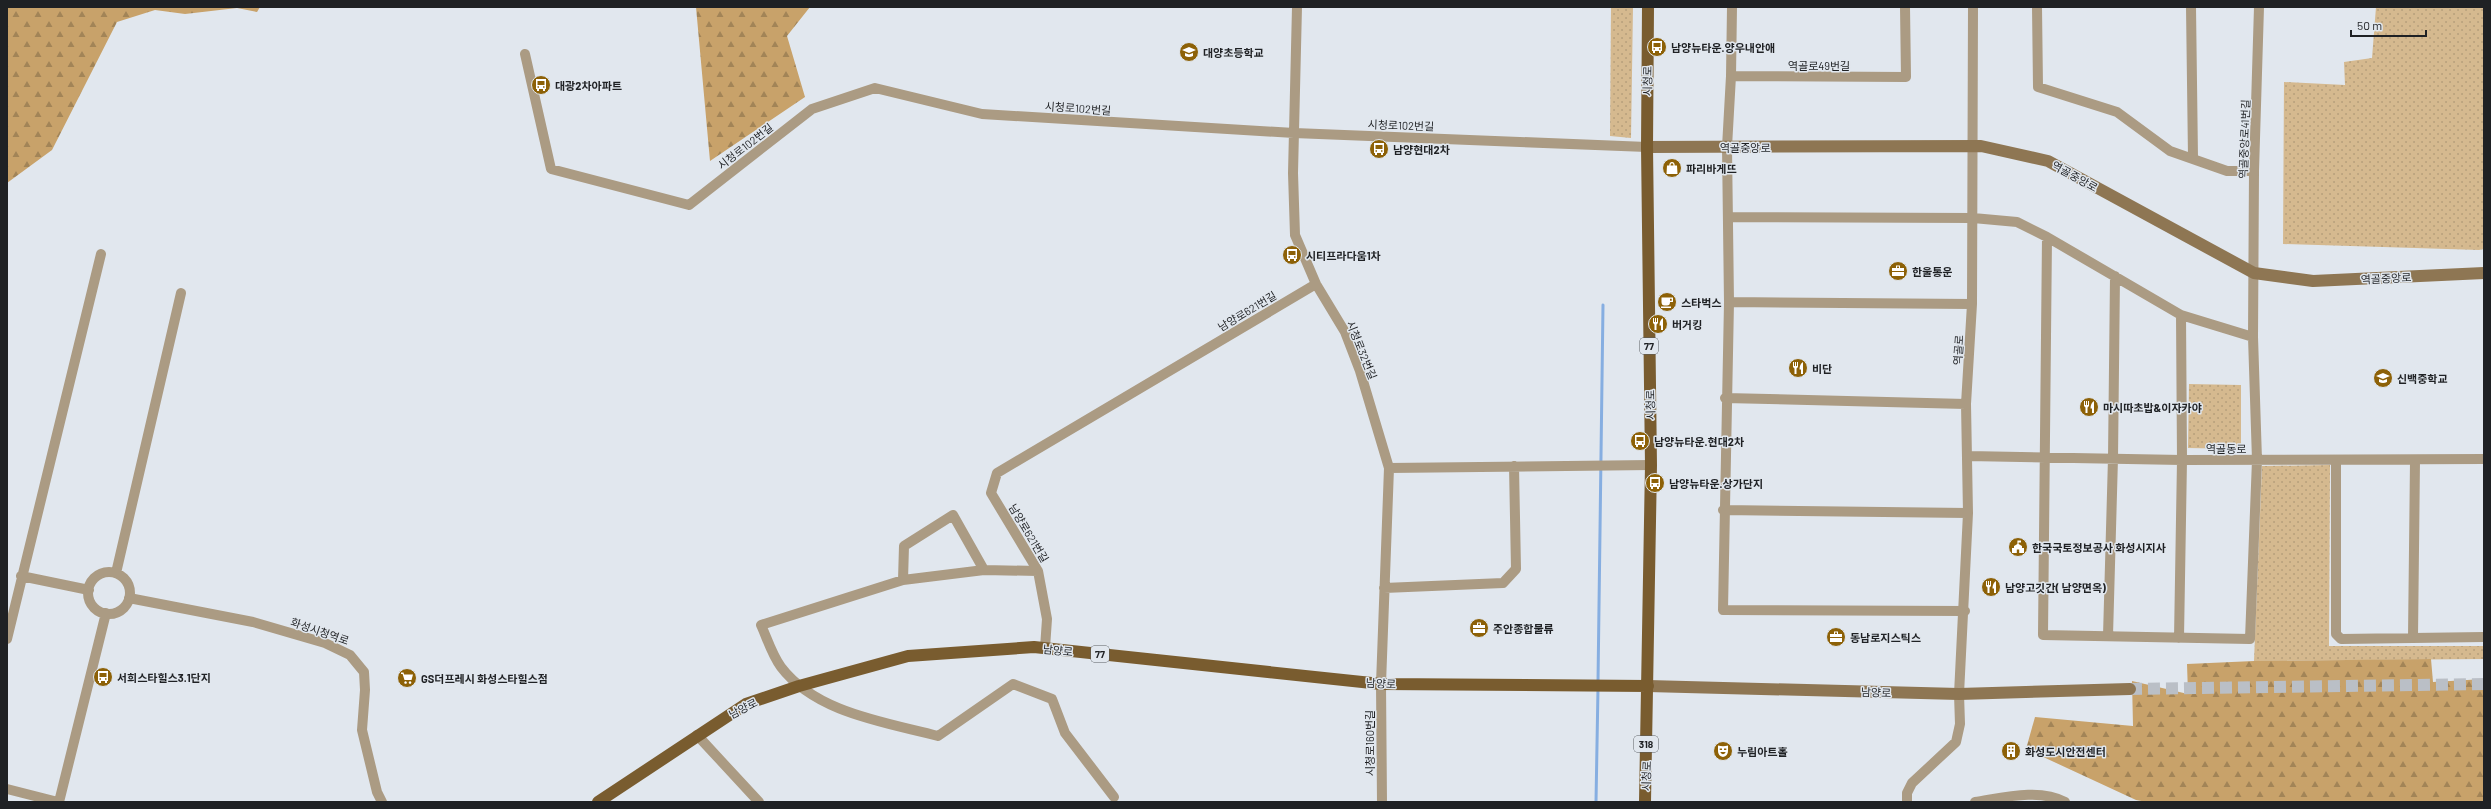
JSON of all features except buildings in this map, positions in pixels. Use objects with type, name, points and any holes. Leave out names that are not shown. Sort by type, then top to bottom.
[{"type":"main road","name":"시청로","points":[[1645,802],[1651,465],[1646,147],[1648,7]]},
{"type":"main road","name":"남양로","points":[[598,802],[697,735],[746,704],[799,686],[908,656],[1034,647],[1381,684],[1648,686]]},
{"type":"street","name":"시청로32번길","points":[[1297,7],[1294,133],[1295,235],[1316,284],[1345,332],[1360,371],[1389,468],[1381,684]]},
{"type":"street","points":[[1732,7],[1731,76],[1727,147],[1729,302],[1725,398],[1723,610],[1965,610]]},
{"type":"street","name":"역골로49번길","points":[[1731,76],[1906,77],[1905,7]]},
{"type":"street","name":"역골로","points":[[1907,802],[1907,793],[1912,783],[1956,742],[1960,724],[1968,513],[1966,404],[1972,304],[1973,7]]},
{"type":"street","points":[[2037,7],[2038,87],[2117,112],[2170,151],[2227,171],[2254,171]]},
{"type":"street","points":[[2190,7],[2193,158]]},
{"type":"street","name":"역골중앙로41번길","points":[[2179,638],[2250,639],[2257,460],[2253,337],[2254,171],[2259,7]]},
{"type":"street","name":"시청로102번길","points":[[525,54],[551,169],[689,205],[812,109],[875,88],[982,114],[1294,133],[1646,147]]},
{"type":"street","name":"역골중앙로","points":[[1646,147],[1972,146],[2048,160],[2254,273],[2313,281],[2484,274]]},
{"type":"street","points":[[1728,217],[1972,218],[2017,222],[2047,237],[2181,315],[2253,337]]},
{"type":"street","points":[[2047,237],[2043,635],[2179,638],[2182,460],[2181,315]]},
{"type":"street","points":[[7,639],[21,576],[101,254]]},
{"type":"street","points":[[2108,636],[2113,458],[2115,276]]},
{"type":"street","name":"남양로621번길","points":[[1038,571],[991,493],[998,473],[1316,284]]},
{"type":"street","points":[[116,573],[181,293]]},
{"type":"street","points":[[1729,302],[1972,304]]},
{"type":"street","points":[[1725,398],[1966,404]]},
{"type":"street","name":"역골동로","points":[[1968,456],[2044,456],[2182,460],[2416,461],[2484,459]]},
{"type":"street","points":[[2336,460],[2336,634],[2341,639],[2484,637]]},
{"type":"street","points":[[2413,637],[2416,461]]},
{"type":"street","points":[[1389,468],[1651,465]]},
{"type":"street","points":[[1384,588],[1502,583],[1516,569],[1514,466]]},
{"type":"street","points":[[1723,510],[1968,513]]},
{"type":"street","points":[[984,570],[952,515],[904,546],[903,580],[761,625],[780,666],[799,686],[832,706],[938,736],[1013,684],[1052,699],[1065,733],[1114,797]]},
{"type":"street","name":"남양로621번길","points":[[903,580],[984,570],[1038,571]]},
{"type":"street","points":[[1038,571],[1047,619],[1045,648]]},
{"type":"street","points":[[105,572],[116,573],[123,577],[128,584],[130,598],[124,608],[118,612],[106,613],[93,605],[89,590],[96,576],[105,572]]},
{"type":"street","points":[[21,576],[89,590]]},
{"type":"street","name":"화성시청역로","points":[[130,598],[253,622],[325,644],[350,655],[364,672],[366,690],[362,730],[377,792],[382,802]]},
{"type":"street","points":[[7,789],[59,802],[106,613]]},
{"type":"street","name":"시청로160번길","points":[[1381,684],[1382,802]]},
{"type":"street","name":"남양로","points":[[1648,686],[1960,694],[2130,690]]},
{"type":"street","points":[[697,735],[759,802]]},
{"type":"street","points":[[1975,802],[2025,795],[2057,797],[2065,802]]},
{"type":"shaded area","points":[[1611,7],[1633,7],[1631,138],[1610,136]]},
{"type":"shaded area","points":[[2376,7],[2484,7],[2484,249],[2283,244],[2284,82],[2345,85],[2344,62],[2372,58]]},
{"type":"shaded area","points":[[2189,384],[2241,385],[2241,449],[2188,448]]},
{"type":"shaded area","points":[[2330,465],[2329,646],[2484,646],[2484,659],[2254,661],[2262,466]]},
{"type":"green space","points":[[7,7],[260,7],[257,12],[237,8],[185,14],[155,10],[117,22],[52,150],[7,183]]},
{"type":"green space","points":[[696,7],[810,7],[787,36],[805,97],[710,161]]},
{"type":"green space","points":[[2431,659],[2433,682],[2484,679],[2484,802],[2147,802],[2136,800],[2026,749],[2035,717],[2133,726],[2132,681],[2188,694],[2187,664],[2254,661]]},
{"type":"waterway","points":[[1598,682],[1603,305]]},
{"type":"waterway","points":[[1596,802],[1598,688]]},
{"type":"tunnel","points":[[2130,689],[2484,684]]},
{"type":"place","name":"남양뉴타운.양우내안애","points":[[1657,47]]},
{"type":"place","name":"대양초등학교","points":[[1189,52]]},
{"type":"place","name":"대광2차아파트","points":[[541,85]]},
{"type":"place","name":"남양현대2차","points":[[1379,149]]},
{"type":"place","name":"파리바게뜨","points":[[1672,168]]},
{"type":"place","name":"시티프라다움1차","points":[[1292,255]]},
{"type":"place","name":"한울통운","points":[[1898,271]]},
{"type":"place","name":"스타벅스","points":[[1667,302]]},
{"type":"place","name":"버거킹","points":[[1658,324]]},
{"type":"place","name":"비단","points":[[1798,368]]},
{"type":"place","name":"신백중학교","points":[[2383,378]]},
{"type":"place","name":"마시따초밥&이자카야","points":[[2089,407]]},
{"type":"place","name":"남양뉴타운.현대2차","points":[[1640,441]]},
{"type":"place","name":"남양뉴타운.상가단지","points":[[1655,483]]},
{"type":"place","name":"한국국토정보공사 화성시지사","points":[[2018,547]]},
{"type":"place","name":"남양고깃간( 남양면옥)","points":[[1991,587]]},
{"type":"place","name":"주안종합물류","points":[[1479,628]]},
{"type":"place","name":"동남로지스틱스","points":[[1836,637]]},
{"type":"place","name":"서희스타힐스3.1단지","points":[[103,677]]},
{"type":"place","name":"GS더프레시 화성스타힐스점","points":[[407,678]]},
{"type":"place","name":"누림아트홀","points":[[1723,751]]},
{"type":"place","name":"화성도시안전센터","points":[[2011,751]]}]
